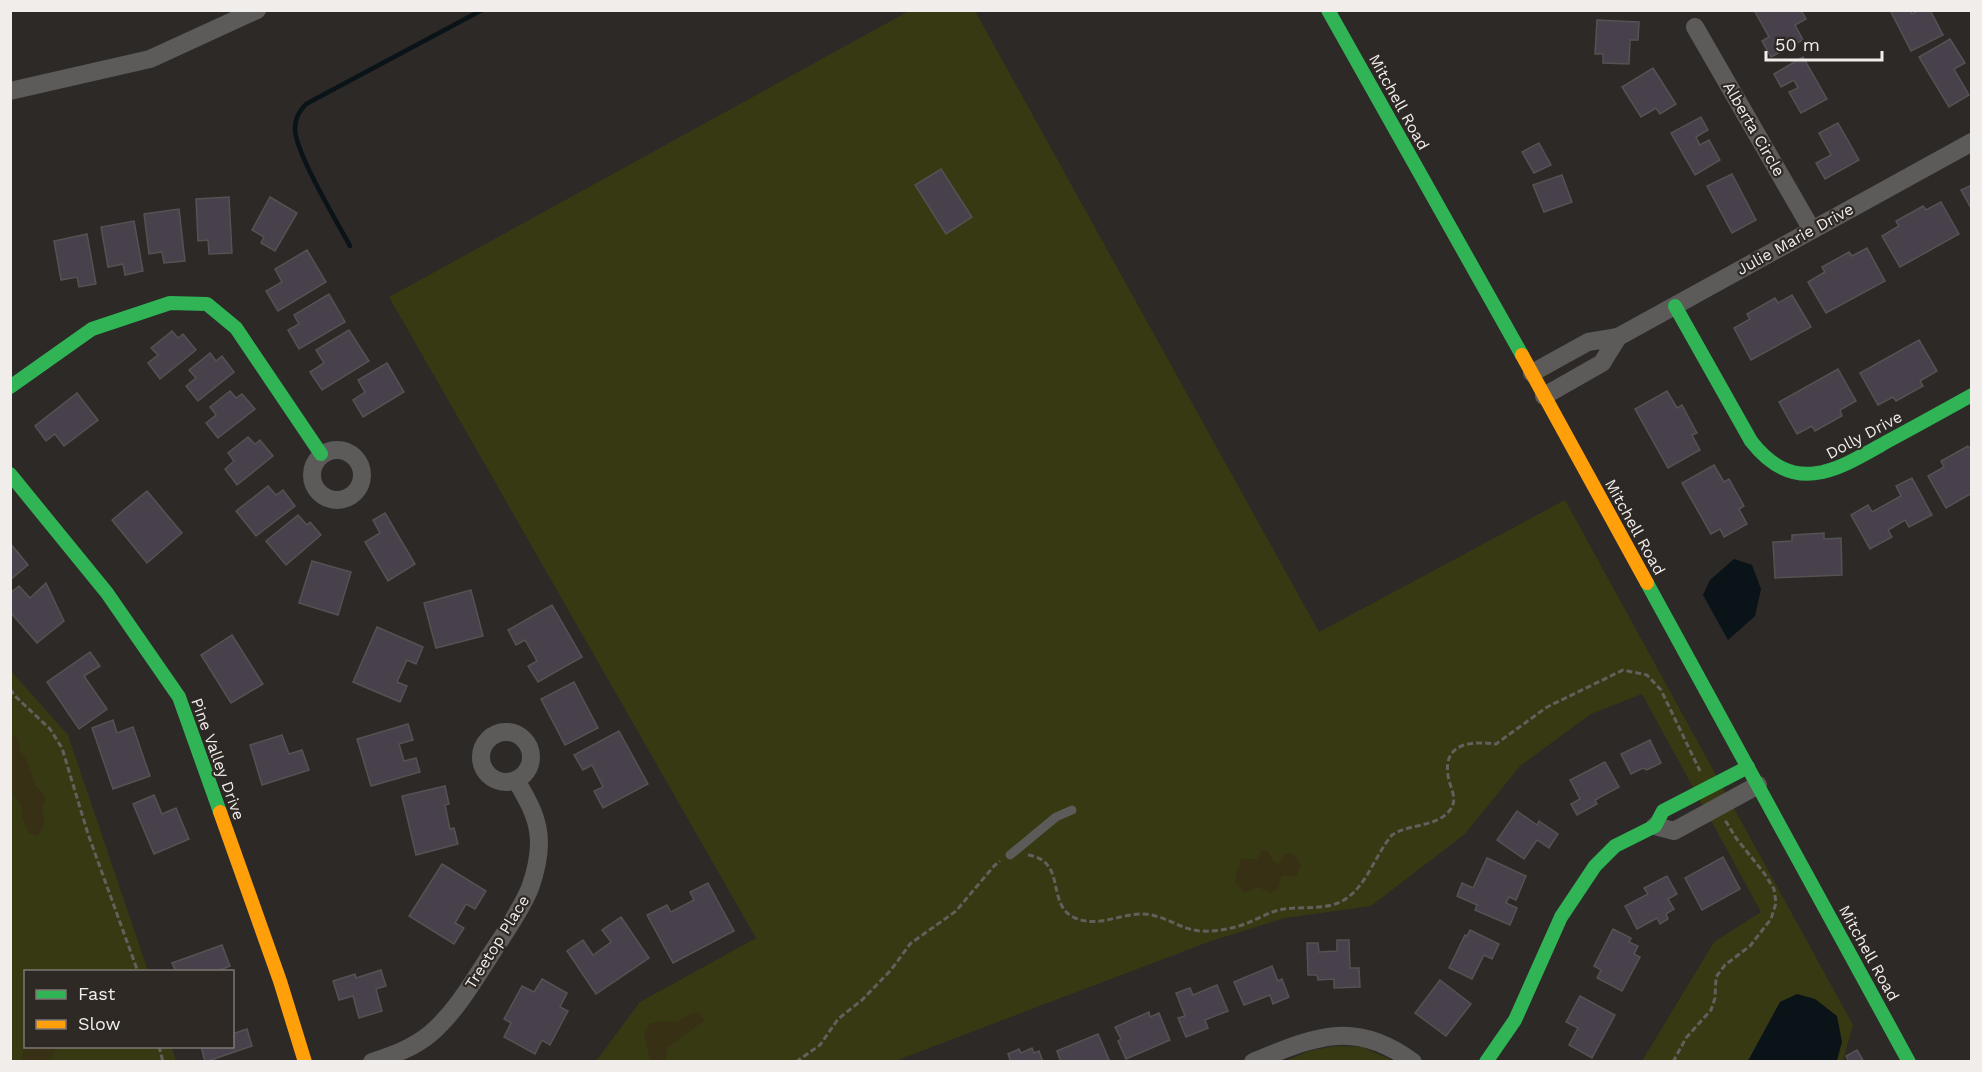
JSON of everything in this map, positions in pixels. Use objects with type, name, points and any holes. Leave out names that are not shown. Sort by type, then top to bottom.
[{"type":"street","points":[[10,91],[150,59],[257,10]]},
{"type":"street","name":"Mitchell Road","points":[[1328,10],[1532,373],[1909,1062]]},
{"type":"street","name":"Alberta Circle","points":[[1695,27],[1812,230]]},
{"type":"street","name":"Julie Marie Drive","points":[[1532,373],[1588,342],[1618,337],[1971,142]]},
{"type":"street","points":[[10,387],[92,329],[170,303],[207,304],[236,328],[321,454]]},
{"type":"street","name":"Dolly Drive","points":[[1675,306],[1753,442],[1774,464],[1791,472],[1808,475],[1825,474],[1842,467],[1971,395]]},
{"type":"street","name":"Julie Marie Drive","points":[[1544,396],[1602,363],[1618,337]]},
{"type":"street","name":"Pine Valley Drive","points":[[10,474],[107,593],[178,697],[276,970],[305,1062]]},
{"type":"street","points":[[1486,1062],[1515,1020],[1561,917],[1595,866],[1616,846],[1655,826],[1663,811],[1748,767]]},
{"type":"street","name":"Treetop Place","points":[[372,1062],[418,1043],[447,1017],[468,990],[513,920],[529,889],[536,868],[539,833],[534,810],[516,780]]},
{"type":"street","points":[[1655,826],[1674,831],[1758,785]]},
{"type":"street","points":[[1253,1062],[1305,1041],[1334,1035],[1363,1038],[1394,1048],[1413,1062]]},
{"type":"lane","points":[[1010,855],[1056,817],[1072,810]]},
{"type":"path","points":[[796,1062],[820,1045],[838,1019],[862,1000],[891,970],[910,944],[956,911],[994,866],[1010,855],[1039,857],[1046,862],[1053,873],[1062,908],[1069,915],[1090,922],[1146,914],[1161,917],[1190,929],[1217,931],[1248,923],[1283,909],[1335,904],[1357,889],[1392,835],[1400,830],[1437,821],[1451,808],[1455,794],[1448,774],[1450,758],[1462,744],[1479,742],[1496,744],[1547,706],[1623,670],[1647,675],[1661,690],[1708,788]]},
{"type":"path","points":[[10,689],[50,729],[62,748],[88,834],[137,970]]},
{"type":"path","points":[[1673,1062],[1686,1038],[1711,1010],[1716,998],[1716,977],[1725,965],[1750,946],[1771,919],[1776,903],[1774,888],[1736,838],[1718,807]]},
{"type":"green space","points":[[909,11],[975,11],[1319,632],[1565,500],[1853,1025],[1843,1061],[1836,1061],[1780,1002],[1748,1061],[1642,1061],[1714,942],[1761,912],[1642,694],[1591,714],[1520,766],[1465,834],[1371,906],[1285,918],[1211,941],[895,1061],[596,1061],[640,1002],[756,938],[389,297]]},
{"type":"green space","points":[[10,670],[68,735],[148,970],[24,970],[24,1048],[172,1048],[176,1061],[11,1061]]},
{"type":"green space","points":[[1335,1046],[1362,1047],[1396,1062],[1283,1062],[1309,1051]]},
{"type":"sand","points":[[14,735],[19,742],[20,751],[27,760],[35,785],[44,794],[42,810],[44,824],[36,836],[29,833],[22,817],[21,805],[11,791],[11,736]]},
{"type":"sand","points":[[1262,850],[1267,850],[1275,863],[1279,863],[1285,854],[1295,855],[1301,865],[1297,875],[1281,877],[1278,888],[1271,893],[1258,887],[1244,893],[1235,881],[1237,870],[1242,859],[1257,859]]},
{"type":"sand","points":[[697,1012],[704,1021],[667,1048],[666,1061],[650,1061],[644,1034],[649,1024],[660,1021],[677,1022]]},
{"type":"sand","points":[[25,1048],[56,1048],[54,1055],[47,1061],[20,1061]]},
{"type":"shaded area","points":[[1734,559],[1752,565],[1761,589],[1755,616],[1728,640],[1703,595],[1710,580]]},
{"type":"shaded area","points":[[1797,994],[1815,999],[1837,1016],[1842,1042],[1837,1060],[1748,1061],[1780,1002]]},
{"type":"building","points":[[1754,10],[1801,10],[1806,19],[1795,25],[1803,40],[1771,57],[1762,41],[1769,37]]},
{"type":"building","points":[[1890,10],[1910,10],[1912,14],[1920,10],[1930,10],[1943,35],[1911,51]]},
{"type":"building","points":[[1597,20],[1639,22],[1638,40],[1630,40],[1629,64],[1603,63],[1603,54],[1595,54]]},
{"type":"building","points":[[1950,39],[1965,63],[1954,69],[1969,95],[1949,107],[1919,57]]},
{"type":"building","points":[[1803,57],[1827,99],[1801,113],[1789,92],[1798,88],[1794,80],[1781,87],[1774,74]]},
{"type":"building","points":[[1653,68],[1676,104],[1660,114],[1656,108],[1641,117],[1622,87]]},
{"type":"building","points":[[1701,117],[1708,130],[1696,137],[1700,145],[1709,140],[1720,160],[1695,175],[1671,133]]},
{"type":"building","points":[[1838,123],[1859,160],[1825,179],[1816,163],[1831,155],[1819,133]]},
{"type":"building","points":[[1539,143],[1551,165],[1534,173],[1522,152]]},
{"type":"building","points":[[941,169],[972,217],[946,234],[915,185]]},
{"type":"building","points":[[1732,174],[1756,220],[1732,233],[1707,186]]},
{"type":"building","points":[[1562,175],[1572,202],[1544,212],[1533,185]]},
{"type":"building","points":[[1972,185],[1972,210],[1961,190]]},
{"type":"building","points":[[229,197],[232,253],[209,254],[208,240],[198,241],[196,199]]},
{"type":"building","points":[[270,197],[297,213],[275,251],[261,243],[264,237],[252,230]]},
{"type":"building","points":[[1941,202],[1959,234],[1900,267],[1882,236],[1899,226],[1896,221],[1923,206],[1926,210]]},
{"type":"building","points":[[179,209],[185,261],[164,263],[162,252],[149,254],[144,214]]},
{"type":"building","points":[[134,221],[143,271],[125,275],[123,264],[108,267],[101,227]]},
{"type":"building","points":[[87,234],[96,284],[79,287],[77,277],[61,280],[54,241]]},
{"type":"building","points":[[1867,248],[1885,281],[1826,313],[1808,282],[1825,272],[1822,267],[1849,252],[1852,256]]},
{"type":"building","points":[[307,250],[326,282],[278,311],[266,291],[282,282],[275,269]]},
{"type":"building","points":[[329,294],[345,322],[299,349],[288,330],[299,324],[294,315]]},
{"type":"building","points":[[1792,295],[1811,327],[1751,360],[1734,328],[1750,319],[1747,314],[1775,298],[1778,303]]},
{"type":"building","points":[[349,330],[369,361],[322,390],[310,372],[324,363],[316,350]]},
{"type":"building","points":[[172,331],[178,338],[183,334],[196,350],[160,379],[148,363],[158,355],[151,348]]},
{"type":"building","points":[[1919,340],[1937,371],[1920,381],[1923,386],[1896,401],[1893,397],[1878,405],[1860,373]]},
{"type":"building","points":[[210,353],[216,361],[222,356],[234,372],[198,401],[186,386],[196,378],[189,370]]},
{"type":"building","points":[[387,363],[404,392],[363,417],[353,400],[365,392],[358,380]]},
{"type":"building","points":[[1838,369],[1856,401],[1840,410],[1842,416],[1815,431],[1812,426],[1797,434],[1779,402]]},
{"type":"building","points":[[230,391],[236,398],[242,394],[255,409],[218,438],[206,423],[216,415],[210,407]]},
{"type":"building","points":[[1667,391],[1677,408],[1682,405],[1697,433],[1692,435],[1700,450],[1668,468],[1635,409]]},
{"type":"building","points":[[77,393],[98,420],[64,446],[55,434],[46,441],[35,426]]},
{"type":"building","points":[[248,437],[255,444],[260,440],[273,456],[237,485],[225,469],[234,461],[228,453]]},
{"type":"building","points":[[1968,446],[1972,450],[1972,493],[1946,508],[1928,476],[1944,467],[1941,461]]},
{"type":"building","points":[[1714,465],[1724,482],[1729,479],[1744,506],[1739,509],[1747,524],[1724,537],[1720,529],[1711,534],[1682,483]]},
{"type":"building","points":[[1912,478],[1932,515],[1909,527],[1905,520],[1888,530],[1892,537],[1870,549],[1851,515],[1868,505],[1872,512],[1901,496],[1896,486]]},
{"type":"building","points":[[268,486],[276,495],[283,490],[295,506],[256,536],[236,511]]},
{"type":"building","points":[[147,491],[182,533],[147,563],[112,520]]},
{"type":"building","points":[[385,513],[415,564],[388,581],[365,542],[380,533],[373,520]]},
{"type":"building","points":[[298,515],[307,525],[310,522],[321,535],[286,565],[266,541]]},
{"type":"building","points":[[1824,533],[1824,539],[1841,538],[1842,575],[1775,578],[1773,542],[1792,541],[1792,535]]},
{"type":"building","points":[[10,543],[28,565],[10,580]]},
{"type":"building","points":[[312,561],[351,572],[338,615],[299,603]]},
{"type":"building","points":[[46,583],[64,621],[37,643],[10,612],[10,593],[19,586],[30,598]]},
{"type":"building","points":[[471,590],[483,636],[436,648],[424,603]]},
{"type":"building","points":[[552,605],[582,657],[538,682],[528,666],[537,661],[525,640],[516,645],[508,630]]},
{"type":"building","points":[[377,627],[423,647],[416,664],[407,660],[397,682],[407,686],[400,702],[353,682]]},
{"type":"building","points":[[232,635],[263,684],[231,703],[201,655]]},
{"type":"building","points":[[90,652],[100,666],[84,676],[107,709],[79,729],[47,682]]},
{"type":"building","points":[[574,682],[598,728],[565,745],[541,699]]},
{"type":"building","points":[[113,720],[117,733],[133,727],[150,776],[113,789],[92,728]]},
{"type":"building","points":[[408,724],[413,740],[399,744],[404,761],[416,758],[420,772],[371,786],[357,739]]},
{"type":"building","points":[[619,731],[648,784],[603,808],[594,791],[603,787],[592,765],[583,770],[574,755]]},
{"type":"building","points":[[282,735],[289,754],[302,750],[309,770],[262,785],[250,745]]},
{"type":"building","points":[[1650,740],[1661,763],[1631,774],[1621,754]]},
{"type":"building","points":[[1605,762],[1619,787],[1595,800],[1597,804],[1577,815],[1571,804],[1580,799],[1570,780]]},
{"type":"building","points":[[445,786],[449,804],[445,805],[450,829],[454,828],[458,844],[416,855],[402,796]]},
{"type":"building","points":[[154,795],[162,814],[176,808],[189,839],[154,854],[133,804]]},
{"type":"building","points":[[1517,811],[1537,825],[1539,821],[1558,834],[1549,848],[1537,840],[1524,859],[1497,840]]},
{"type":"building","points":[[1723,857],[1740,889],[1702,910],[1685,878]]},
{"type":"building","points":[[1487,858],[1526,876],[1516,900],[1509,897],[1506,903],[1517,908],[1510,925],[1475,910],[1477,905],[1457,896],[1462,883],[1473,888]]},
{"type":"building","points":[[442,864],[486,891],[475,909],[466,904],[455,923],[464,928],[454,944],[409,916]]},
{"type":"building","points":[[1667,876],[1677,894],[1668,899],[1674,909],[1666,914],[1668,919],[1660,924],[1657,918],[1637,929],[1625,906],[1648,894],[1644,888]]},
{"type":"building","points":[[708,883],[734,931],[673,963],[647,915],[667,905],[671,912],[694,900],[690,892]]},
{"type":"building","points":[[621,917],[649,958],[596,994],[567,951],[583,940],[593,955],[611,942],[602,930]]},
{"type":"building","points":[[1613,929],[1631,938],[1629,942],[1638,946],[1634,954],[1640,957],[1622,991],[1597,978],[1601,970],[1594,966]]},
{"type":"building","points":[[1470,930],[1499,944],[1492,959],[1484,955],[1472,979],[1449,968],[1465,935],[1467,936]]},
{"type":"building","points":[[1337,940],[1349,940],[1350,968],[1359,968],[1360,987],[1334,988],[1334,979],[1318,980],[1317,975],[1308,975],[1307,943],[1318,943],[1319,952],[1337,951]]},
{"type":"building","points":[[222,945],[230,966],[220,970],[175,970],[172,963]]},
{"type":"building","points":[[1272,966],[1278,981],[1282,979],[1289,997],[1273,1004],[1270,995],[1244,1005],[1234,982]]},
{"type":"building","points":[[381,970],[386,986],[376,989],[382,1011],[359,1018],[353,996],[339,1000],[333,981],[355,974],[356,978]]},
{"type":"building","points":[[542,979],[567,993],[560,1007],[568,1011],[550,1045],[542,1040],[535,1054],[504,1037],[511,1023],[504,1019],[522,986],[534,992]]},
{"type":"building","points":[[1440,980],[1471,1004],[1446,1036],[1415,1013]]},
{"type":"building","points":[[1217,985],[1228,1011],[1205,1020],[1208,1028],[1186,1037],[1178,1018],[1185,1016],[1176,993],[1190,988],[1193,995]]},
{"type":"building","points":[[1580,996],[1615,1015],[1592,1058],[1569,1045],[1578,1028],[1566,1022]]},
{"type":"building","points":[[1149,1012],[1150,1017],[1159,1013],[1170,1040],[1126,1059],[1115,1027]]},
{"type":"building","points":[[247,1029],[252,1046],[205,1062],[202,1048],[234,1048],[234,1033]]},
{"type":"building","points":[[1098,1034],[1110,1062],[1061,1062],[1057,1051]]},
{"type":"building","points":[[1032,1048],[1034,1053],[1039,1051],[1043,1062],[1011,1062],[1008,1054],[1019,1049],[1021,1053]]},
{"type":"building","points":[[1857,1050],[1864,1062],[1849,1062],[1846,1056]]},
{"type":"waterway","points":[[350,246],[302,154],[295,129],[299,113],[306,104],[482,10]]},
{"type":"traffic: fast","points":[[1328,10],[1522,355]]},
{"type":"traffic: fast","points":[[10,387],[92,329],[170,303],[207,304],[236,328],[321,454]]},
{"type":"traffic: fast","points":[[1675,306],[1751,441],[1768,459],[1785,469],[1802,474],[1819,473],[1836,468],[1972,395]]},
{"type":"traffic: fast","points":[[10,474],[107,593],[179,697],[220,812]]},
{"type":"traffic: fast","points":[[1647,583],[1909,1062]]},
{"type":"traffic: fast","points":[[1486,1062],[1515,1020],[1561,917],[1595,866],[1615,846],[1655,826],[1663,811],[1748,767]]},
{"type":"traffic: slow","points":[[1522,355],[1647,583]]},
{"type":"traffic: slow","points":[[220,812],[280,981],[305,1062]]}]
